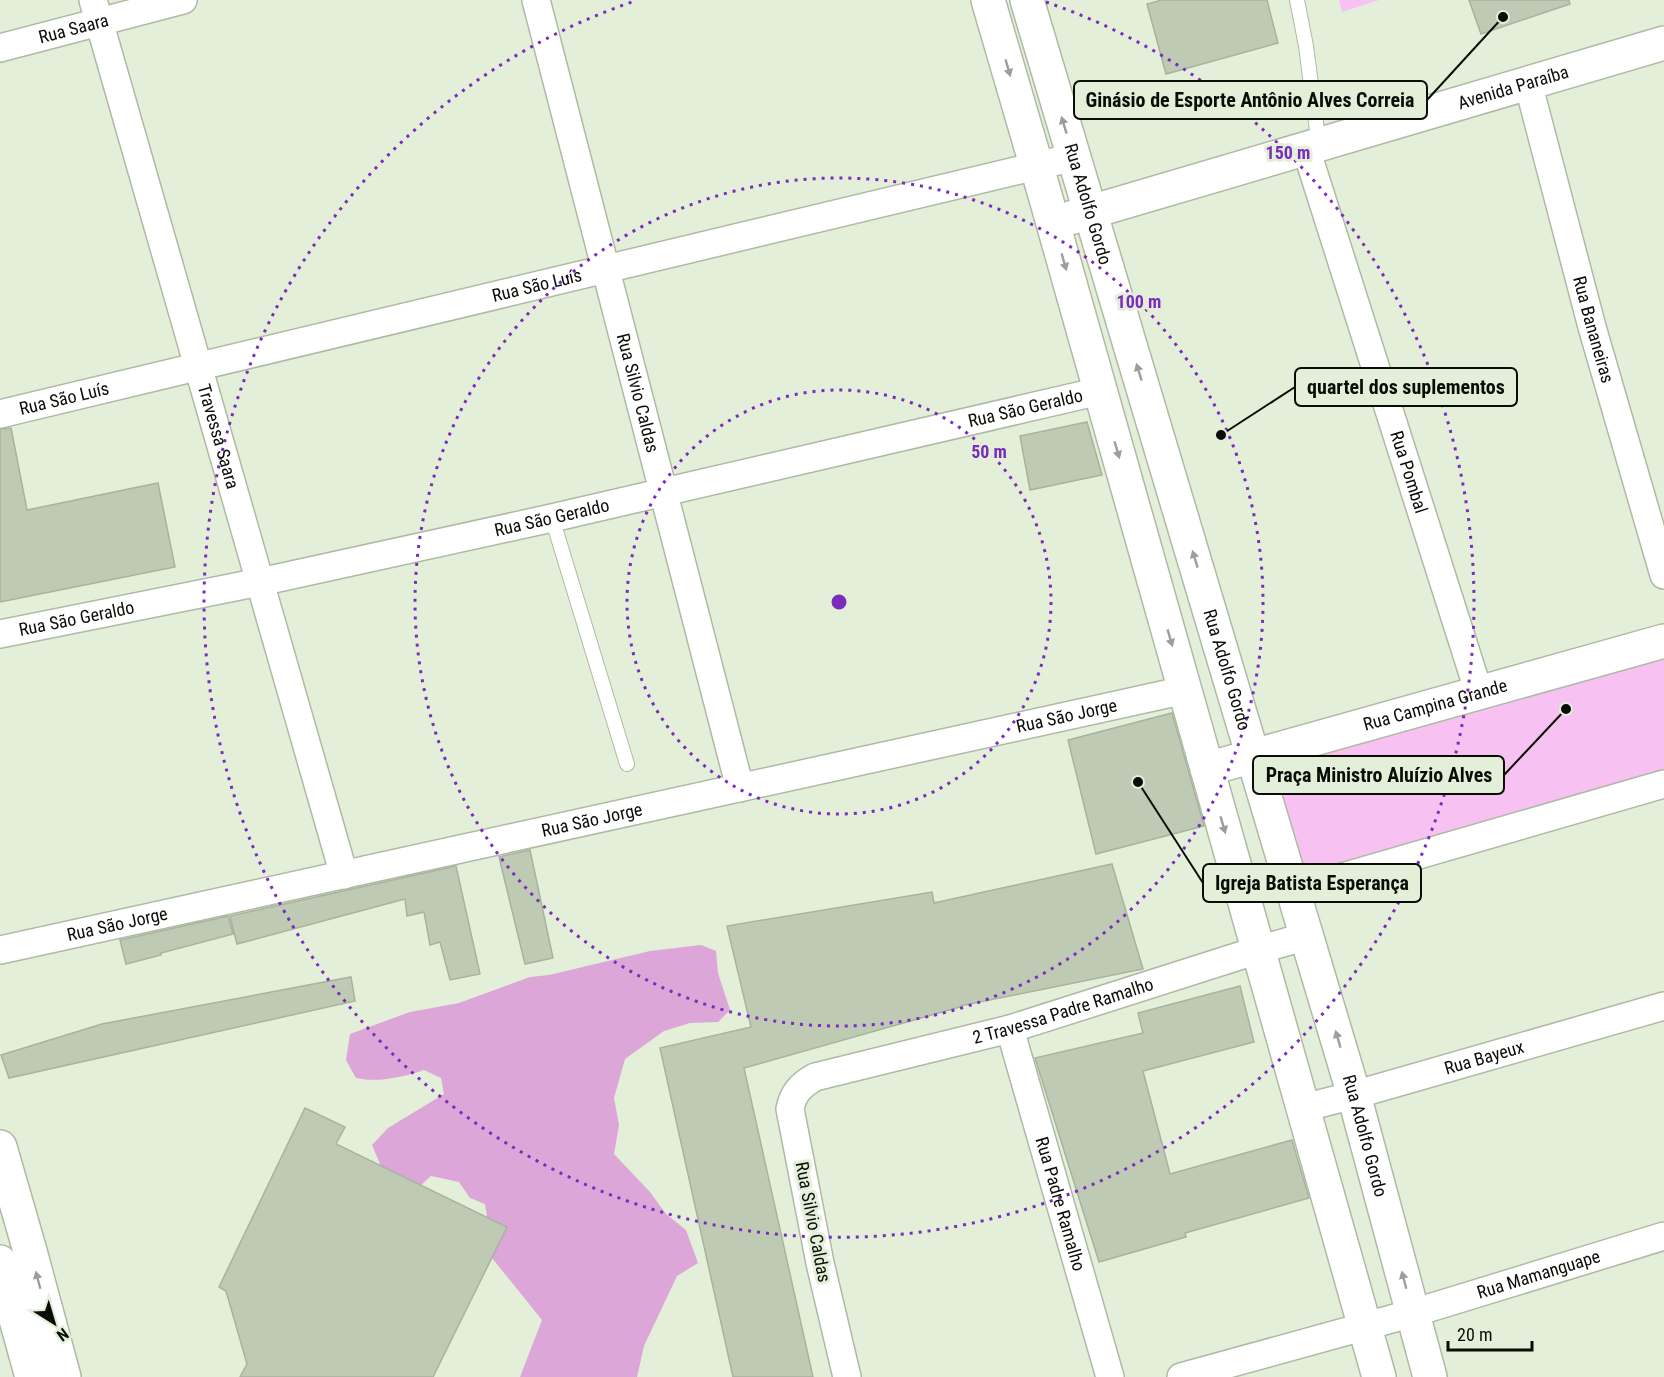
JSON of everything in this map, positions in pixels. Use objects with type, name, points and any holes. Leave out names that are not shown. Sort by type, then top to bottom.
[{"type":"main road","name":"Rua Adolfo Gordo","points":[[988,0],[1053,222],[1379,1377]]},
{"type":"main road","name":"Rua Adolfo Gordo","points":[[1027,0],[1354,1095],[1430,1377]]},
{"type":"main road","name":"Avenida Paraíba","points":[[1053,222],[1091,213],[1664,43]]},
{"type":"main road","name":"Rua Campina Grande","points":[[1207,769],[1664,641]]},
{"type":"main road","points":[[0,1147],[64,1377]]},
{"type":"main road","points":[[0,1262],[33,1377]]},
{"type":"street","name":"Rua Saara","points":[[0,48],[96,11],[183,0]]},
{"type":"street","name":"Rua Silvio Caldas","points":[[536,0],[740,788]]},
{"type":"street","name":"Travessa Saara","points":[[96,11],[344,875]]},
{"type":"street","name":"Rua Bananeiras","points":[[1528,83],[1592,327],[1664,575]]},
{"type":"street","name":"Rua Pombal","points":[[1312,147],[1479,693]]},
{"type":"street","name":"Rua São Luís","points":[[0,414],[1074,157]]},
{"type":"street","name":"Rua São Geraldo","points":[[0,634],[260,582],[552,518],[1100,391]]},
{"type":"street","name":"Rua São Jorge","points":[[0,950],[1185,690]]},
{"type":"street","points":[[1294,891],[1664,784]]},
{"type":"street","name":"2 Travessa Padre Ramalho","points":[[815,1077],[1010,1029],[1307,936]]},
{"type":"street","name":"Rua Bayeux","points":[[1303,1108],[1664,1006]]},
{"type":"street","name":"Rua Padre Ramalho","points":[[1010,1029],[1110,1377]]},
{"type":"street","name":"Rua Silvio Caldas","points":[[815,1077],[796,1092],[790,1109],[820,1263],[847,1377]]},
{"type":"street","name":"Rua Mamanguape","points":[[1181,1377],[1413,1313],[1664,1236]]},
{"type":"lane","points":[[1297,0],[1306,46],[1312,147]]},
{"type":"lane","points":[[552,518],[627,764]]},
{"type":"shaded area","points":[[1339,0],[1379,0],[1342,12]]},
{"type":"shaded area","points":[[1664,654],[1664,772],[1299,875],[1270,765]]},
{"type":"shaded area","points":[[701,945],[716,951],[718,973],[730,1010],[718,1022],[690,1023],[664,1031],[625,1059],[614,1098],[619,1125],[614,1154],[650,1192],[666,1214],[686,1230],[698,1263],[677,1276],[644,1346],[637,1377],[520,1377],[542,1320],[492,1258],[507,1227],[487,1217],[485,1204],[470,1198],[459,1182],[431,1176],[411,1194],[385,1176],[372,1145],[388,1128],[444,1094],[441,1078],[424,1070],[391,1079],[356,1078],[346,1060],[350,1034],[410,1012],[459,1003],[530,977],[549,975],[650,951]]},
{"type":"building","points":[[1162,0],[1267,0],[1278,43],[1166,74],[1147,4]]},
{"type":"building","points":[[1469,0],[1569,0],[1570,4],[1481,34]]},
{"type":"building","points":[[1087,422],[1102,475],[1030,490],[1020,436]]},
{"type":"building","points":[[11,428],[27,510],[158,483],[175,567],[0,602],[0,429]]},
{"type":"building","points":[[1172,713],[1204,826],[1096,854],[1068,740]]},
{"type":"building","points":[[530,850],[553,958],[525,964],[499,857]]},
{"type":"building","points":[[1112,864],[1143,969],[960,1006],[744,1068],[813,1377],[733,1377],[660,1048],[751,1027],[727,926],[932,892],[934,903]]},
{"type":"building","points":[[456,866],[480,974],[450,980],[440,942],[430,945],[424,912],[407,916],[405,899],[237,944],[230,916]]},
{"type":"building","points":[[228,916],[233,934],[126,964],[120,940]]},
{"type":"building","points":[[351,977],[355,1001],[9,1078],[1,1055],[102,1024]]},
{"type":"building","points":[[1240,986],[1254,1042],[1143,1071],[1170,1174],[1292,1140],[1309,1198],[1185,1233],[1186,1237],[1099,1262],[1035,1058],[1143,1033],[1138,1013]]},
{"type":"building","points":[[305,1108],[345,1127],[336,1144],[507,1227],[433,1377],[240,1377],[247,1364],[226,1291],[219,1287]]},
{"type":"place","name":"Ginásio de Esporte Antônio Alves Correia","points":[[1503,17]]},
{"type":"place","name":"quartel dos suplementos","points":[[1221,435]]},
{"type":"place","name":"Praça Ministro Aluízio Alves","points":[[1566,709]]},
{"type":"place","name":"Igreja Batista Esperança","points":[[1138,782]]}]
